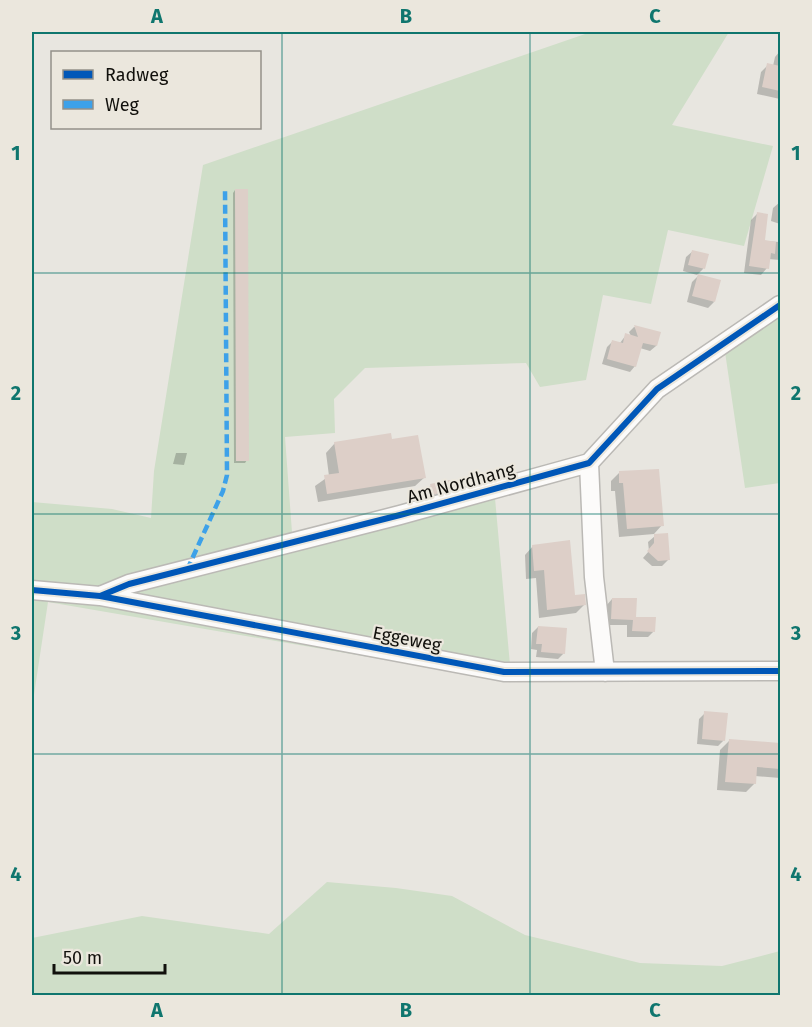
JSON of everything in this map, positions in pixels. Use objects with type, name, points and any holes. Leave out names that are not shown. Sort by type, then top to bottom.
[{"type":"street","points":[[604,672],[594,577],[589,463],[657,389],[780,305]]},
{"type":"street","name":"Am Nordhang","points":[[100,596],[129,584],[399,515],[589,463]]},
{"type":"street","name":"Eggeweg","points":[[32,590],[100,596],[504,672],[780,671]]},
{"type":"green space","points":[[591,32],[729,32],[672,125],[773,146],[744,246],[668,230],[651,304],[603,295],[586,380],[540,387],[526,363],[365,368],[334,399],[335,433],[285,437],[293,546],[495,498],[510,665],[514,682],[48,602],[32,708],[32,502],[112,509],[151,518],[154,471],[203,165]]},
{"type":"green space","points":[[780,315],[780,483],[745,488],[725,352]]},
{"type":"green space","points":[[327,882],[452,896],[525,935],[640,963],[722,966],[780,951],[780,995],[32,995],[32,938],[142,916],[269,934]]},
{"type":"building","points":[[767,63],[780,66],[780,91],[762,87]]},
{"type":"building","points":[[235,189],[248,189],[249,461],[236,461]]},
{"type":"building","points":[[757,212],[768,214],[765,240],[776,242],[775,254],[771,253],[769,269],[749,266]]},
{"type":"building","points":[[692,250],[709,254],[705,269],[688,265]]},
{"type":"building","points":[[698,274],[721,280],[715,302],[692,296]]},
{"type":"building","points":[[634,325],[661,332],[657,346],[643,343],[636,367],[607,359],[612,340],[623,343],[625,333],[638,337]]},
{"type":"building","points":[[391,433],[392,439],[418,435],[426,478],[327,494],[324,475],[339,473],[334,442]]},
{"type":"building","points":[[659,469],[664,526],[627,529],[623,483],[619,483],[619,471]]},
{"type":"building","points":[[455,480],[457,488],[432,495],[430,484]]},
{"type":"building","points":[[668,533],[670,560],[658,561],[647,551],[654,543],[654,534]]},
{"type":"building","points":[[570,540],[575,595],[585,594],[586,605],[547,610],[544,570],[534,571],[532,545]]},
{"type":"building","points":[[612,598],[637,598],[636,617],[656,617],[655,632],[632,631],[633,620],[611,619]]},
{"type":"building","points":[[538,626],[567,628],[565,654],[541,652],[542,644],[536,644]]},
{"type":"building","points":[[704,711],[728,713],[725,741],[702,739]]},
{"type":"building","points":[[729,739],[780,743],[780,769],[757,767],[756,784],[725,782]]},
{"type":"marked path","points":[[187,570],[223,491],[227,475],[225,189]]},
{"type":"cycle path","points":[[100,596],[129,584],[400,515],[589,463],[657,389],[780,305]]},
{"type":"cycle path","points":[[32,590],[100,596],[504,672],[780,671]]}]
